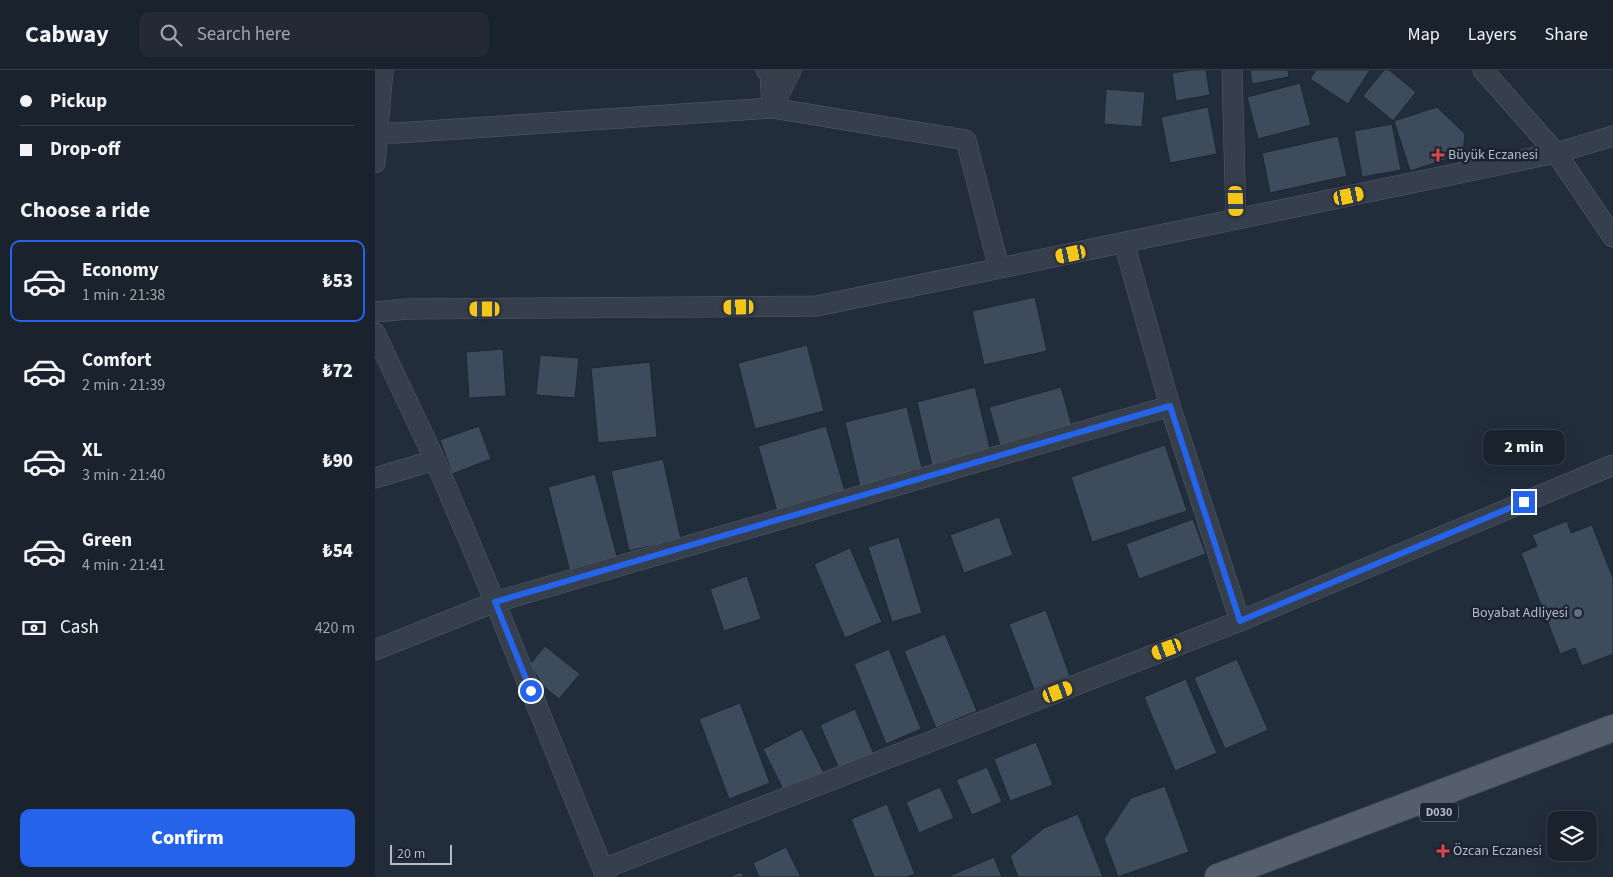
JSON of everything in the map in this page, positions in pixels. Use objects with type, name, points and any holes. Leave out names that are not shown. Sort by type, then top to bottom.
[{"type":"main road","points":[[1218,877],[1613,728]]},
{"type":"main road","name":"D030","points":[[1266,877],[1613,746]]},
{"type":"street","points":[[375,163],[376,133],[383,70]]},
{"type":"street","points":[[766,70],[770,73],[772,108]]},
{"type":"street","points":[[772,108],[791,70]]},
{"type":"street","points":[[1232,70],[1236,219]]},
{"type":"street","points":[[1483,70],[1556,153],[1613,237]]},
{"type":"street","points":[[376,133],[397,134],[772,108],[966,140],[999,268]]},
{"type":"street","points":[[375,312],[407,309],[817,306],[1556,153],[1613,136]]},
{"type":"street","points":[[1124,243],[1170,406],[1240,621]]},
{"type":"street","points":[[375,333],[435,460],[605,873],[1240,621],[1613,465]]},
{"type":"street","points":[[375,650],[495,602],[1170,406]]},
{"type":"street","points":[[375,478],[435,460]]},
{"type":"building","points":[[1206,70],[1210,95],[1176,101],[1172,73]]},
{"type":"building","points":[[1250,70],[1288,70],[1289,77],[1252,84]]},
{"type":"building","points":[[1316,70],[1370,70],[1348,104],[1310,79]]},
{"type":"building","points":[[1384,70],[1389,70],[1416,92],[1393,121],[1363,96]]},
{"type":"building","points":[[1300,83],[1311,125],[1258,139],[1247,97]]},
{"type":"building","points":[[1106,89],[1145,92],[1142,127],[1104,124]]},
{"type":"building","points":[[1208,107],[1217,154],[1170,163],[1161,117]]},
{"type":"building","points":[[1437,107],[1465,134],[1463,154],[1410,171],[1394,121]]},
{"type":"building","points":[[1392,124],[1401,170],[1362,177],[1354,131]]},
{"type":"building","points":[[1338,136],[1347,176],[1270,193],[1262,153]]},
{"type":"building","points":[[1035,297],[1047,351],[984,365],[972,311]]},
{"type":"building","points":[[807,345],[824,411],[755,429],[738,363]]},
{"type":"building","points":[[503,349],[506,396],[469,398],[466,352]]},
{"type":"building","points":[[540,355],[579,358],[575,398],[536,395]]},
{"type":"building","points":[[650,362],[657,437],[598,443],[591,368]]},
{"type":"building","points":[[975,387],[991,452],[932,466],[917,402]]},
{"type":"building","points":[[1061,387],[1072,426],[1000,446],[989,407]]},
{"type":"building","points":[[907,407],[923,472],[860,487],[845,422]]},
{"type":"building","points":[[479,426],[491,459],[452,474],[440,440]]},
{"type":"building","points":[[826,426],[845,491],[777,511],[758,446]]},
{"type":"building","points":[[1165,445],[1187,511],[1092,542],[1071,477]]},
{"type":"building","points":[[663,459],[681,539],[629,551],[611,471]]},
{"type":"building","points":[[595,474],[618,560],[570,572],[548,487]]},
{"type":"building","points":[[999,517],[1013,555],[964,573],[950,535]]},
{"type":"building","points":[[1193,519],[1206,554],[1139,579],[1126,544]]},
{"type":"building","name":"Boyabat Adliyesi","points":[[1567,521],[1571,533],[1592,525],[1613,578],[1613,654],[1582,666],[1575,648],[1560,654],[1521,553],[1537,546],[1532,535]]},
{"type":"building","points":[[899,537],[922,613],[892,622],[868,547]]},
{"type":"building","points":[[850,548],[882,622],[845,638],[814,564]]},
{"type":"building","points":[[747,576],[761,619],[724,631],[710,589]]},
{"type":"building","points":[[1046,610],[1070,676],[1034,690],[1009,624]]},
{"type":"building","points":[[945,634],[977,711],[936,728],[904,651]]},
{"type":"building","points":[[545,646],[580,674],[559,699],[542,685],[530,664]]},
{"type":"building","points":[[889,649],[921,729],[886,744],[854,664]]},
{"type":"building","points":[[1237,659],[1268,730],[1225,749],[1194,678]]},
{"type":"building","points":[[1186,679],[1217,753],[1175,771],[1144,697]]},
{"type":"building","points":[[740,703],[770,783],[729,799],[699,719]]},
{"type":"building","points":[[855,709],[874,754],[839,769],[820,725]]},
{"type":"building","points":[[802,729],[824,773],[785,793],[763,749]]},
{"type":"building","points":[[1036,742],[1053,785],[1010,801],[994,759]]},
{"type":"building","points":[[987,767],[1002,802],[972,815],[956,780]]},
{"type":"building","points":[[1165,786],[1189,852],[1118,877],[1104,839],[1131,798]]},
{"type":"building","points":[[940,787],[954,818],[919,833],[906,802]]},
{"type":"building","points":[[887,804],[915,874],[907,877],[874,877],[851,819]]},
{"type":"building","points":[[1078,814],[1103,877],[1018,877],[1010,856],[1044,828]]},
{"type":"building","points":[[786,847],[801,877],[759,877],[753,863]]},
{"type":"building","points":[[994,857],[1002,877],[947,877]]},
{"type":"building","points":[[741,872],[744,877],[729,877]]},
{"type":"place","name":"Büyük Eczanesi","points":[[1438,155]]},
{"type":"place","name":"Boyabat Adliyesi","points":[[1578,613]]},
{"type":"place","name":"Özcan Eczanesi","points":[[1443,851]]},
{"type":"route","points":[[531,691],[495,602],[1170,406],[1240,621],[1524,502]]}]
